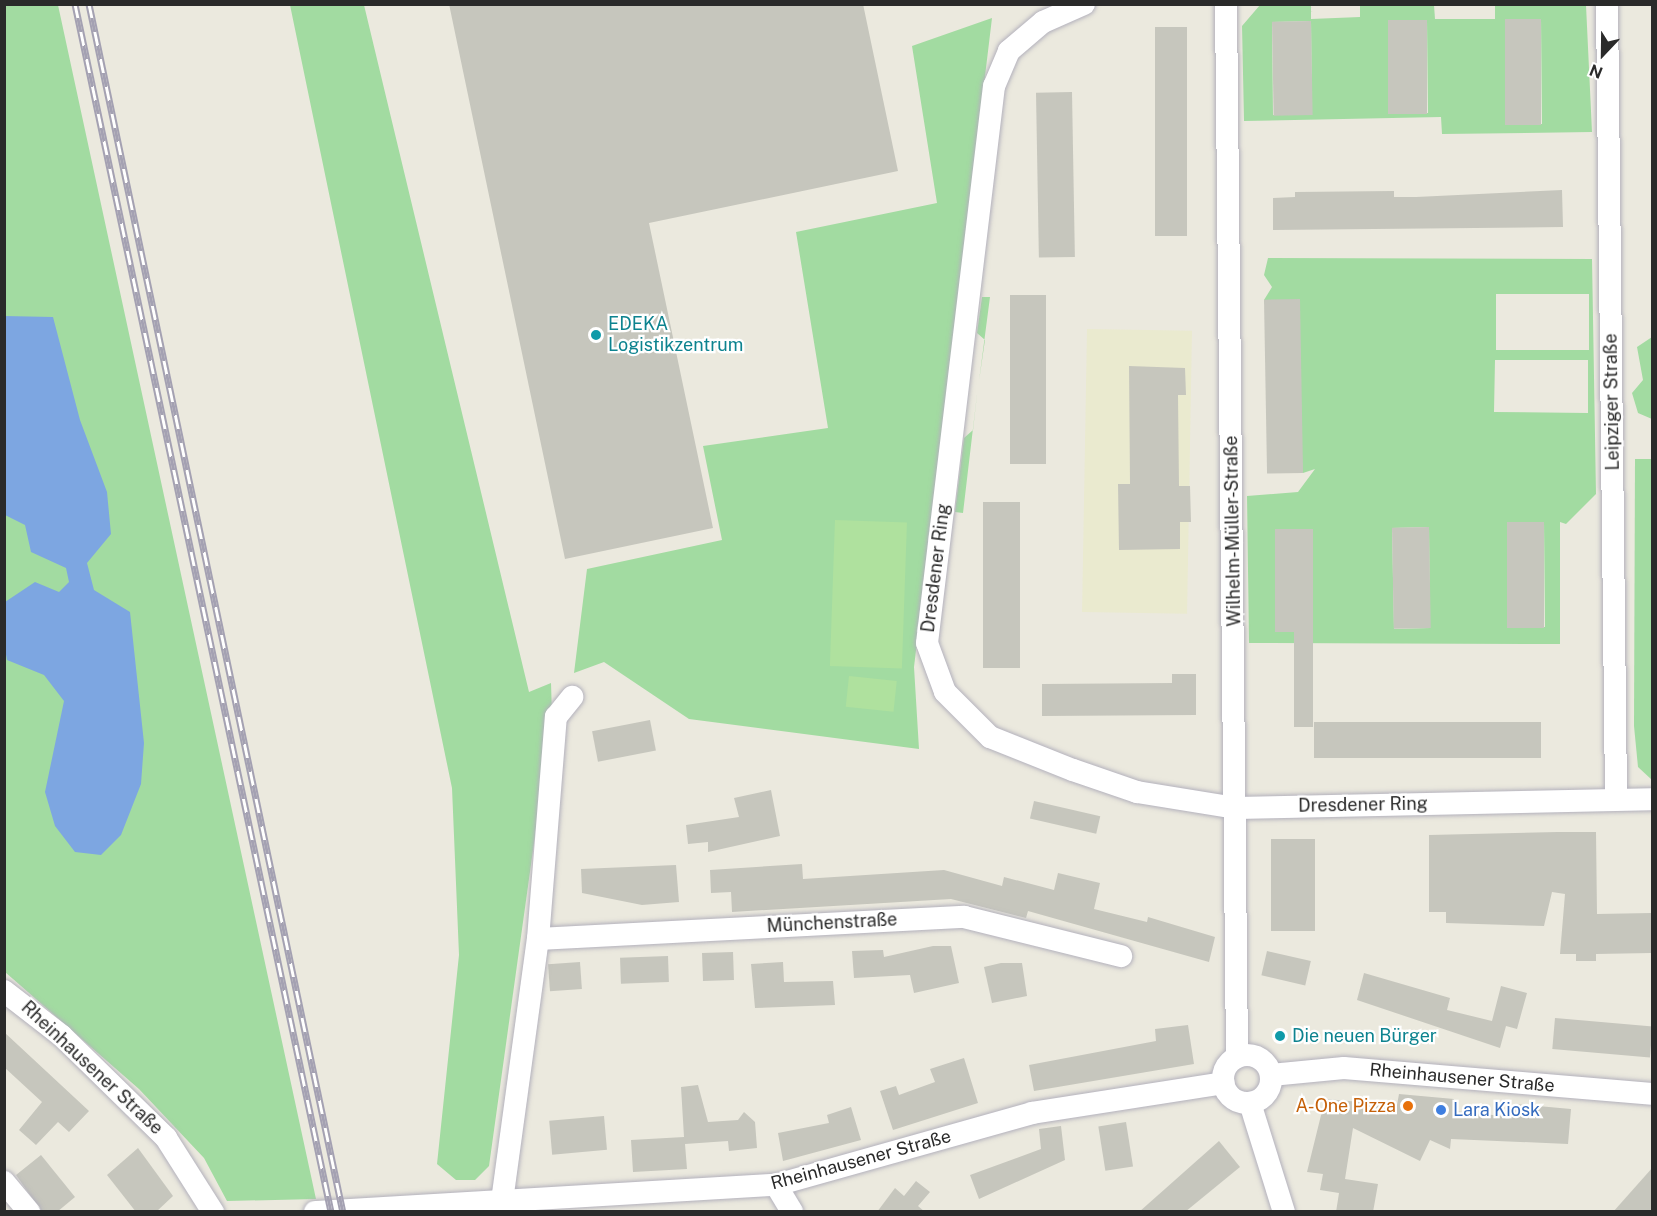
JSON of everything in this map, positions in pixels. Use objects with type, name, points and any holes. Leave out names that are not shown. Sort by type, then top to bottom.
[{"type":"street","name":"Dresdener Ring","points":[[1084,4],[1043,22],[1009,51],[994,86],[927,643],[945,692],[990,737],[1137,792],[1236,808],[1653,799]]},
{"type":"street","name":"Wilhelm-Müller-Straße","points":[[1226,4],[1237,1057]]},
{"type":"street","name":"Leipziger Straße","points":[[1607,4],[1616,799]]},
{"type":"street","points":[[502,1201],[538,939],[556,717],[572,697]]},
{"type":"street","name":"Münchenstraße","points":[[538,939],[964,917],[1121,956]]},
{"type":"street","name":"Rheinhausener Straße","points":[[4,991],[62,1036],[166,1138],[213,1212]]},
{"type":"street","points":[[1237,1057],[1258,1058],[1271,1075],[1269,1090],[1250,1103],[1233,1098],[1224,1083],[1226,1068],[1237,1057]]},
{"type":"street","name":"Rheinhausener Straße","points":[[1271,1075],[1344,1068],[1653,1094]]},
{"type":"street","name":"Rheinhausener Straße","points":[[315,1212],[502,1201],[547,1206],[776,1185],[1032,1113],[1224,1083]]},
{"type":"street","points":[[1250,1103],[1284,1212]]},
{"type":"street","points":[[4,1182],[29,1212]]},
{"type":"street","points":[[776,1185],[792,1212]]},
{"type":"shaded area","points":[[1087,329],[1192,331],[1187,614],[1082,612]]},
{"type":"green space","points":[[4,5],[58,5],[316,1199],[227,1201],[204,1158],[139,1089],[5,972]]},
{"type":"green space","points":[[290,5],[364,5],[529,692],[551,683],[552,714],[489,1166],[475,1180],[456,1180],[437,1164],[459,955],[452,788]]},
{"type":"green space","points":[[1260,5],[1311,5],[1311,19],[1360,17],[1360,5],[1434,5],[1435,19],[1495,19],[1495,5],[1586,5],[1592,132],[1442,134],[1441,117],[1244,121],[1242,26]],"holes":[[[1505,19],[1541,19],[1542,124],[1506,125]],[[1388,20],[1427,20],[1428,113],[1390,114]],[[1311,21],[1312,114],[1273,115],[1272,22]]]},
{"type":"green space","points":[[992,18],[914,667],[919,749],[689,719],[604,662],[574,673],[587,569],[722,540],[703,446],[828,428],[796,232],[937,203],[912,46]]},
{"type":"green space","points":[[1268,258],[1592,259],[1596,494],[1566,524],[1560,522],[1560,644],[1249,643],[1247,496],[1298,492],[1315,469],[1303,473],[1264,300],[1272,287],[1264,275]],"holes":[[[1496,294],[1589,294],[1589,350],[1496,350]],[[1495,360],[1588,360],[1588,413],[1494,412]],[[1507,522],[1544,522],[1545,627],[1507,628]],[[1429,527],[1430,628],[1394,629],[1392,528]],[[1275,529],[1313,529],[1313,632],[1275,632]]]},
{"type":"green space","points":[[982,297],[990,297],[984,340],[977,333]]},
{"type":"green space","points":[[1652,337],[1652,419],[1638,413],[1632,393],[1643,380],[1637,347]]},
{"type":"green space","points":[[973,430],[963,513],[955,512],[964,438]]},
{"type":"green space","points":[[1635,459],[1652,459],[1652,780],[1638,767],[1634,726]]},
{"type":"green space","points":[[835,520],[907,523],[902,668],[830,666]]},
{"type":"green space","points":[[849,676],[897,681],[893,712],[846,707]]},
{"type":"water","points":[[4,316],[53,317],[80,420],[107,492],[111,534],[87,563],[94,590],[130,612],[144,743],[141,784],[121,835],[101,855],[75,852],[55,826],[45,792],[64,701],[44,675],[7,660],[5,649],[5,602],[35,582],[59,592],[69,582],[66,568],[31,552],[25,525],[5,515]]},
{"type":"building","name":"EDEKA Logistikzentrum","points":[[449,4],[863,4],[898,171],[649,223],[713,528],[565,559]]},
{"type":"building","points":[[1505,19],[1541,19],[1541,125],[1505,125]]},
{"type":"building","points":[[1388,20],[1427,20],[1427,114],[1388,114]]},
{"type":"building","points":[[1311,21],[1313,115],[1274,116],[1272,22]]},
{"type":"building","points":[[1155,27],[1187,27],[1187,236],[1155,236]]},
{"type":"building","points":[[1072,92],[1075,257],[1039,258],[1036,93]]},
{"type":"building","points":[[1562,190],[1563,227],[1273,230],[1273,198],[1295,197],[1295,192],[1394,191],[1394,197],[1416,197]]},
{"type":"building","points":[[1010,295],[1046,295],[1046,464],[1010,464]]},
{"type":"building","points":[[1300,299],[1303,473],[1267,474],[1264,300]]},
{"type":"building","points":[[1129,366],[1185,368],[1186,395],[1178,395],[1179,486],[1190,486],[1191,522],[1180,522],[1180,549],[1119,550],[1118,484],[1130,484]]},
{"type":"building","points":[[983,502],[1020,502],[1020,668],[983,668]]},
{"type":"building","points":[[1507,522],[1544,522],[1544,628],[1507,628]]},
{"type":"building","points":[[1429,527],[1431,628],[1394,629],[1392,528]]},
{"type":"building","points":[[1275,529],[1313,529],[1313,727],[1294,727],[1294,632],[1275,632]]},
{"type":"building","points":[[1172,674],[1196,674],[1196,715],[1042,716],[1042,684],[1172,683]]},
{"type":"building","points":[[650,720],[656,750],[598,762],[592,731]]},
{"type":"building","points":[[1314,722],[1541,722],[1541,758],[1314,758]]},
{"type":"building","points":[[771,790],[780,836],[708,852],[708,842],[688,844],[686,825],[739,817],[734,798]]},
{"type":"building","points":[[1034,801],[1100,816],[1096,834],[1030,819]]},
{"type":"building","points":[[1596,832],[1597,914],[1651,913],[1651,953],[1596,954],[1596,961],[1576,961],[1576,954],[1560,954],[1565,894],[1552,892],[1544,926],[1446,923],[1446,912],[1429,912],[1429,835]]},
{"type":"building","points":[[1271,839],[1315,839],[1315,931],[1271,931]]},
{"type":"building","points":[[802,864],[803,879],[944,870],[1002,886],[1004,877],[1054,890],[1058,873],[1100,883],[1094,909],[1147,922],[1148,917],[1215,937],[1209,962],[1028,911],[1026,918],[951,899],[732,912],[731,892],[711,893],[710,870]]},
{"type":"building","points":[[676,865],[679,902],[642,905],[582,893],[581,869]]},
{"type":"building","points":[[933,946],[951,946],[959,983],[914,993],[910,975],[854,978],[852,951],[883,950],[884,957]]},
{"type":"building","points":[[1267,951],[1311,961],[1305,985],[1261,975]]},
{"type":"building","points":[[733,952],[734,980],[703,981],[702,953]]},
{"type":"building","points":[[668,956],[669,982],[621,984],[620,958]]},
{"type":"building","points":[[580,962],[582,989],[550,991],[548,964]]},
{"type":"building","points":[[783,962],[784,982],[833,981],[835,1005],[755,1008],[751,964]]},
{"type":"building","points":[[1001,963],[1022,963],[1027,996],[992,1003],[984,967]]},
{"type":"building","points":[[1364,973],[1450,998],[1447,1010],[1492,1021],[1501,986],[1527,993],[1517,1029],[1506,1026],[1500,1048],[1357,1000]]},
{"type":"building","points":[[1555,1018],[1652,1026],[1650,1057],[1552,1049]]},
{"type":"building","points":[[1188,1025],[1194,1064],[1034,1091],[1029,1065],[1156,1041],[1155,1029]]},
{"type":"building","points":[[4,1032],[89,1111],[69,1132],[58,1122],[36,1145],[19,1130],[42,1102],[4,1067]]},
{"type":"building","points":[[964,1058],[978,1103],[893,1130],[880,1091],[896,1086],[899,1095],[935,1082],[930,1069]]},
{"type":"building","points":[[698,1085],[708,1122],[738,1120],[744,1112],[755,1122],[757,1148],[729,1151],[728,1141],[685,1144],[687,1169],[633,1172],[631,1140],[684,1137],[681,1087]]},
{"type":"building","points":[[1399,1094],[1454,1099],[1453,1111],[1513,1117],[1515,1104],[1571,1109],[1568,1144],[1451,1139],[1450,1149],[1430,1140],[1420,1161],[1353,1128],[1345,1179],[1378,1184],[1373,1212],[1336,1212],[1339,1193],[1320,1190],[1323,1174],[1307,1172],[1325,1099],[1397,1105]]},
{"type":"building","points":[[851,1107],[861,1140],[783,1161],[778,1133],[829,1123],[827,1115]]},
{"type":"building","points":[[604,1116],[607,1150],[552,1155],[549,1121]]},
{"type":"building","points":[[1126,1122],[1133,1166],[1105,1171],[1098,1126]]},
{"type":"building","points":[[1061,1126],[1065,1160],[979,1199],[970,1175],[1041,1149],[1039,1129]]},
{"type":"building","points":[[1219,1141],[1240,1167],[1185,1212],[1139,1212]]},
{"type":"building","points":[[138,1148],[173,1196],[156,1212],[136,1212],[107,1175]]},
{"type":"building","points":[[41,1155],[75,1197],[57,1212],[42,1212],[16,1175]]},
{"type":"building","points":[[1653,1167],[1653,1212],[1613,1212]]},
{"type":"building","points":[[916,1181],[930,1192],[918,1206],[925,1212],[877,1212],[895,1188],[904,1196]]},
{"type":"railway","points":[[75,4],[331,1212]]},
{"type":"railway","points":[[89,4],[343,1212]]},
{"type":"place","name":"EDEKA Logistikzentrum","points":[[596,335]]},
{"type":"place","name":"Die neuen Bürger","points":[[1280,1036]]},
{"type":"place","name":"A-One Pizza","points":[[1408,1106]]},
{"type":"place","name":"Lara Kiosk","points":[[1441,1110]]}]
